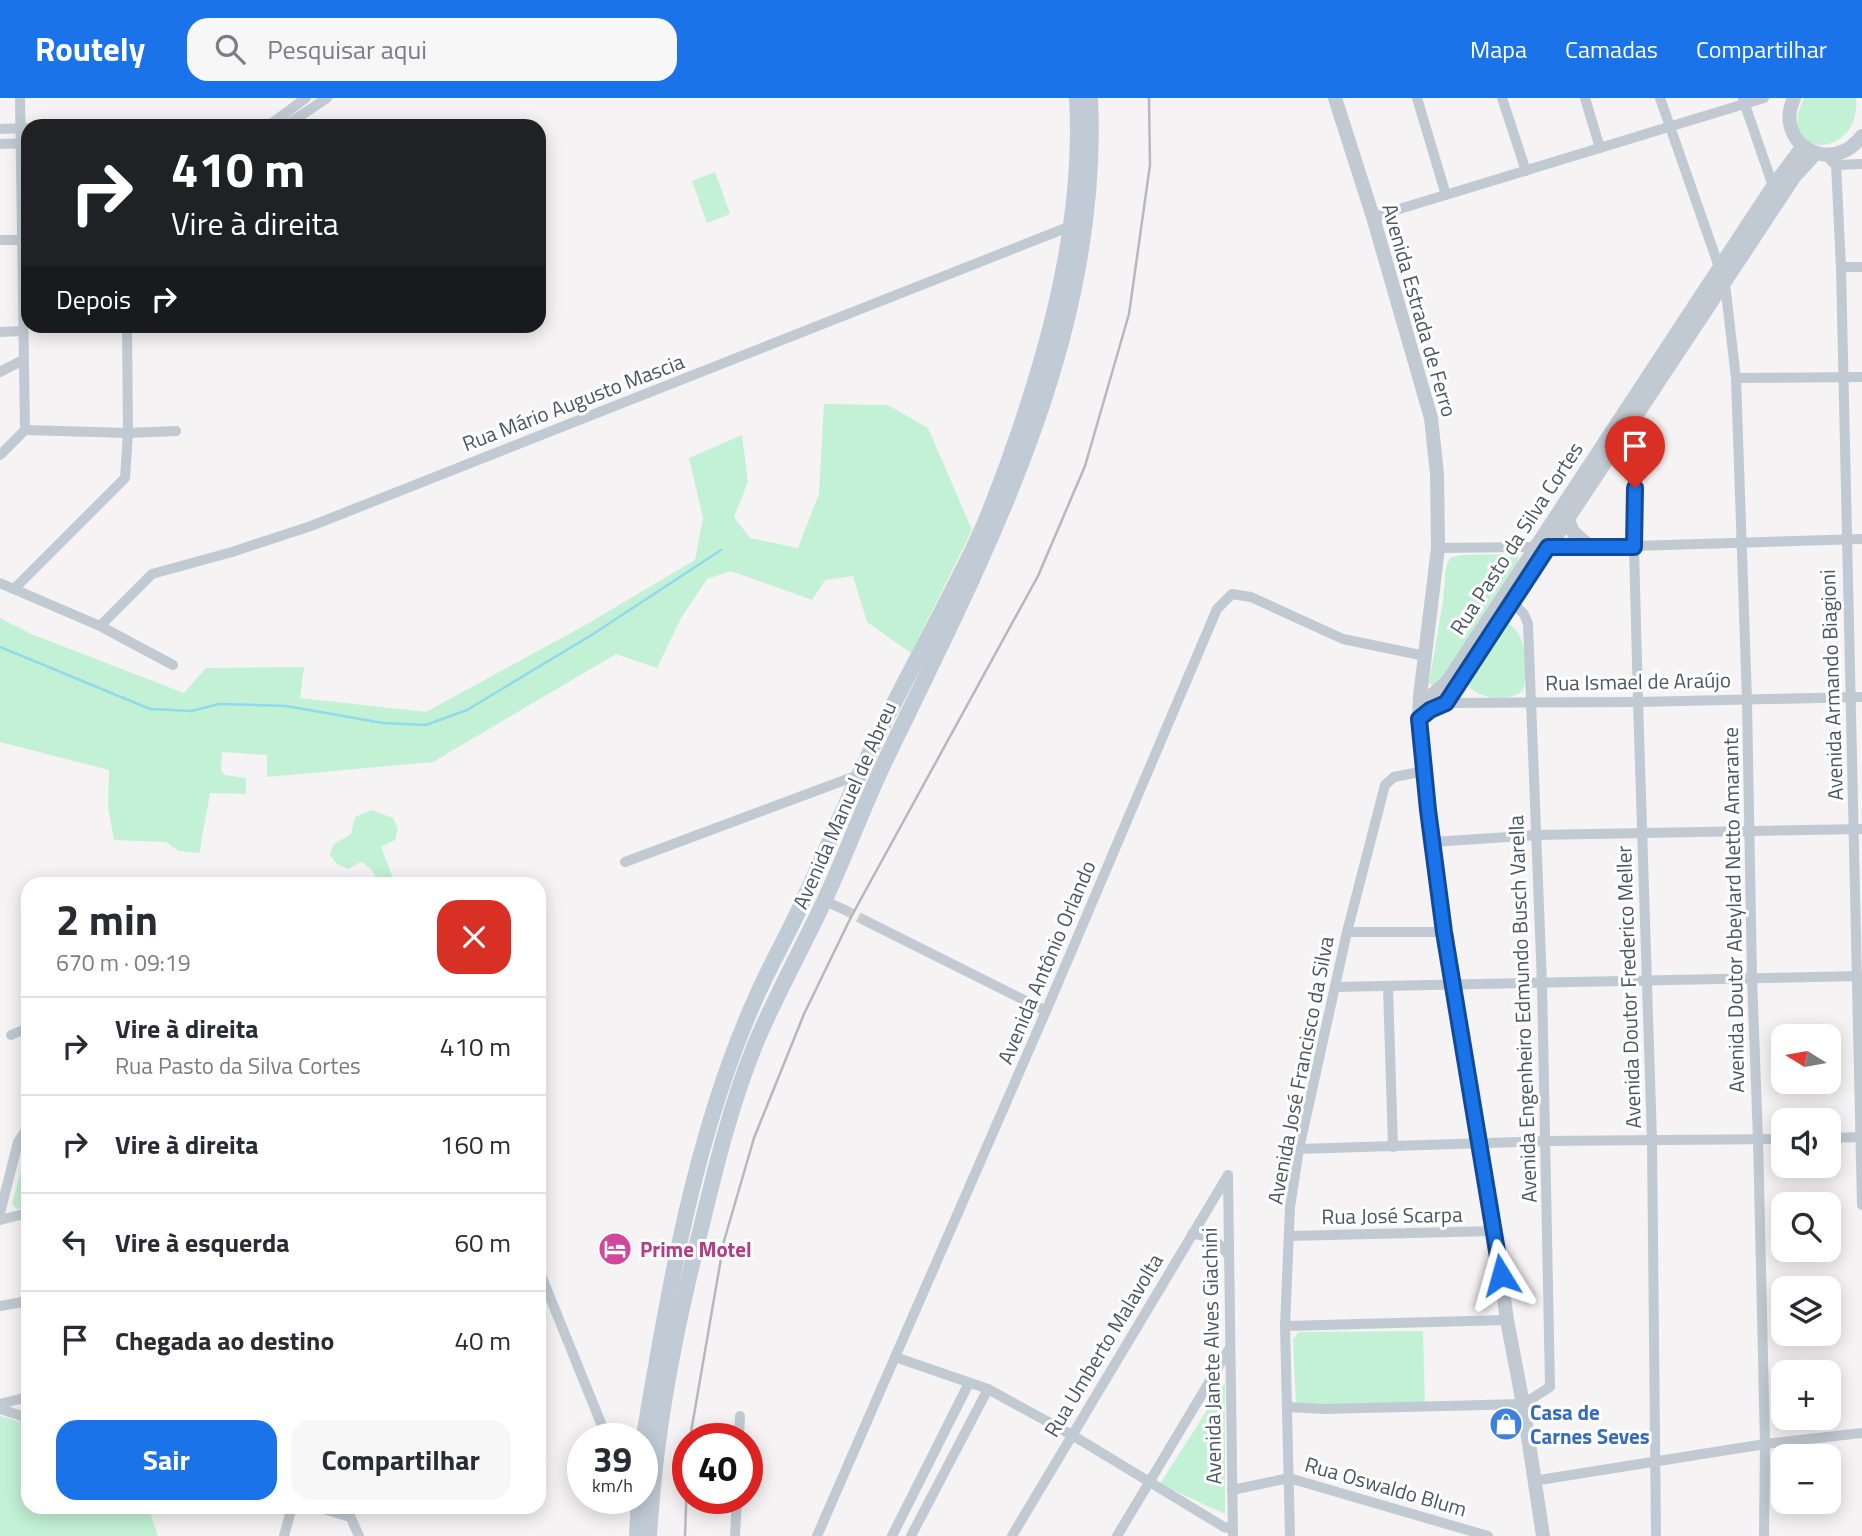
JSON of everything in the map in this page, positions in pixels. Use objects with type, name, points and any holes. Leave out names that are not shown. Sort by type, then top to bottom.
[{"type":"main road","name":"Avenida Manuel de Abreu","points":[[646,1423],[660,1336],[679,1250],[703,1150],[726,1073],[754,1002],[793,924],[860,774],[977,542],[1031,399],[1048,337],[1071,226],[1078,157],[1077,98]]},
{"type":"main road","name":"Avenida Manuel de Abreu","points":[[649,1536],[659,1427],[681,1309],[718,1160],[756,1044],[825,901],[882,768],[992,539],[1028,450],[1049,383],[1070,303],[1079,250],[1089,177],[1090,98]]},
{"type":"main road","points":[[637,1536],[638,1515]]},
{"type":"street","points":[[20,98],[23,119]]},
{"type":"street","points":[[278,119],[306,98]]},
{"type":"street","points":[[296,119],[327,98]]},
{"type":"street","name":"Avenida Estrada de Ferro","points":[[1335,98],[1431,418],[1437,474],[1438,548],[1420,696],[1419,719],[1424,771],[1444,932],[1455,984],[1470,1095],[1495,1231],[1543,1536]]},
{"type":"street","points":[[1417,98],[1446,195]]},
{"type":"street","points":[[1502,98],[1526,171]]},
{"type":"street","points":[[1585,98],[1600,148]]},
{"type":"street","name":"Avenida Doutor Abeylard Netto Amarante","points":[[1660,98],[1725,284],[1736,378],[1743,543],[1758,1139],[1765,1444],[1764,1536]]},
{"type":"street","points":[[1373,218],[1744,101],[1764,98]]},
{"type":"street","points":[[1794,98],[1789,116],[1791,127],[1814,152],[1836,165],[1859,164],[1859,140]]},
{"type":"street","points":[[1744,101],[1773,186]]},
{"type":"street","points":[[0,128],[21,128]]},
{"type":"street","points":[[1814,152],[1834,155],[1846,152],[1859,140]]},
{"type":"street","points":[[0,144],[21,143]]},
{"type":"street","name":"Rua Pasto da Silva Cortes","points":[[1420,696],[1431,696],[1447,682],[1541,547],[1773,186],[1814,152]]},
{"type":"street","name":"Rua Pasto da Silva Cortes","points":[[1446,703],[1513,603],[1541,547],[1567,518],[1622,440],[1795,176],[1814,152]]},
{"type":"street","name":"Avenida Armando Biagioni","points":[[1836,165],[1841,267],[1849,697],[1858,829],[1862,1205]]},
{"type":"street","name":"Rua Mário Augusto Mascia","points":[[100,626],[152,574],[311,526],[1071,226]]},
{"type":"street","points":[[0,240],[21,240]]},
{"type":"street","points":[[1841,267],[1862,267]]},
{"type":"street","points":[[0,332],[21,331]]},
{"type":"street","points":[[0,455],[25,430],[23,333]]},
{"type":"street","points":[[14,589],[125,478],[128,433],[127,333]]},
{"type":"street","points":[[0,372],[23,360]]},
{"type":"street","points":[[1736,378],[1862,377]]},
{"type":"street","points":[[25,430],[128,433],[176,431]]},
{"type":"street","name":"Avenida Doutor Frederico Meller","points":[[1622,440],[1634,467],[1638,702],[1652,1140],[1656,1536]]},
{"type":"street","points":[[1567,518],[1573,532],[1590,547]]},
{"type":"street","points":[[1438,548],[1634,547],[1862,539]]},
{"type":"street","points":[[0,583],[100,626],[173,665]]},
{"type":"street","name":"Avenida Antônio Orlando","points":[[817,1536],[1046,1011],[1217,609],[1231,594],[1251,597],[1343,639],[1425,656]]},
{"type":"street","name":"Avenida Engenheiro Edmundo Busch Varella","points":[[1513,603],[1524,614],[1528,624],[1542,984],[1550,1387],[1523,1404]]},
{"type":"street","name":"Rua Ismael de Araújo","points":[[1446,703],[1531,704],[1862,697]]},
{"type":"street","points":[[1419,719],[1430,710],[1446,703]]},
{"type":"street","name":"Avenida José Francisco da Silva","points":[[1290,1536],[1285,1326],[1290,1207],[1299,1149],[1347,932],[1385,785],[1394,777],[1424,771]]},
{"type":"street","points":[[625,862],[860,774]]},
{"type":"street","points":[[1433,842],[1537,835],[1858,829]]},
{"type":"street","points":[[825,901],[845,910]]},
{"type":"street","points":[[866,921],[1046,1011]]},
{"type":"street","points":[[1347,932],[1444,932]]},
{"type":"street","points":[[1335,986],[1860,976]]},
{"type":"street","points":[[1388,987],[1393,1147]]},
{"type":"street","points":[[11,1035],[21,1031]]},
{"type":"street","points":[[0,1213],[21,1137]]},
{"type":"street","points":[[1841,1138],[1861,1137]]},
{"type":"street","points":[[1299,1149],[1546,1141],[1771,1139]]},
{"type":"street","name":"Rua Umberto Malavolta","points":[[1012,1536],[1228,1175]]},
{"type":"street","name":"Avenida Janete Alves Giachini","points":[[1227,1532],[1232,1490],[1228,1175]]},
{"type":"street","points":[[0,1220],[21,1215]]},
{"type":"street","name":"Rua José Scarpa","points":[[1289,1236],[1495,1231]]},
{"type":"street","points":[[1192,1234],[1209,1237],[1223,1247],[1228,1255]]},
{"type":"street","points":[[546,1287],[601,1423]]},
{"type":"street","points":[[0,1306],[21,1302]]},
{"type":"street","points":[[1285,1326],[1507,1320]]},
{"type":"street","points":[[1117,1536],[1229,1349]]},
{"type":"street","points":[[895,1357],[988,1389],[1072,1435],[1227,1532]]},
{"type":"street","points":[[892,1536],[970,1383]]},
{"type":"street","points":[[911,1536],[988,1389]]},
{"type":"street","points":[[0,1407],[21,1400]]},
{"type":"street","points":[[1289,1407],[1324,1409],[1523,1404]]},
{"type":"street","points":[[0,1407],[21,1415]]},
{"type":"street","points":[[740,1416],[740,1423]]},
{"type":"street","points":[[1533,1480],[1765,1444],[1862,1433]]},
{"type":"street","name":"Rua Oswaldo Blum","points":[[1232,1490],[1289,1478],[1488,1536]]},
{"type":"street","points":[[284,1536],[290,1514]]},
{"type":"street","points":[[349,1514],[359,1536]]},
{"type":"street","points":[[735,1536],[736,1514]]},
{"type":"green space","points":[[1804,98],[1856,98],[1854,119],[1846,133],[1834,142],[1821,145],[1808,142],[1800,133],[1798,118]]},
{"type":"green space","points":[[715,172],[730,214],[707,223],[692,181]]},
{"type":"green space","points":[[824,404],[888,405],[928,428],[972,530],[911,653],[867,622],[853,576],[825,580],[812,600],[731,571],[707,579],[681,618],[657,668],[616,654],[433,762],[267,777],[267,755],[222,752],[221,770],[225,775],[246,778],[246,794],[210,793],[200,853],[179,851],[166,842],[114,840],[108,807],[109,770],[0,742],[0,618],[31,634],[184,693],[206,668],[304,667],[300,698],[426,712],[587,624],[695,560],[703,518],[689,458],[742,435],[748,482],[734,517],[750,538],[798,548],[819,494]]},
{"type":"green space","points":[[1460,555],[1518,555],[1518,561],[1439,682],[1433,686],[1429,683],[1446,567],[1450,558]]},
{"type":"green space","points":[[1508,623],[1523,644],[1526,673],[1523,690],[1510,697],[1501,698],[1475,692],[1466,680],[1503,625]]},
{"type":"green space","points":[[371,810],[393,818],[398,829],[395,840],[381,847],[392,877],[376,877],[361,862],[348,869],[337,864],[330,855],[333,845],[351,834],[355,817]]},
{"type":"green space","points":[[21,1170],[21,1208],[17,1209],[12,1204]]},
{"type":"green space","points":[[1423,1331],[1425,1405],[1302,1407],[1296,1402],[1293,1339],[1299,1332]]},
{"type":"green space","points":[[1225,1382],[1225,1514],[1160,1484]]},
{"type":"green space","points":[[0,1416],[21,1422],[21,1514],[150,1514],[158,1536],[0,1536]]},
{"type":"waterway","points":[[0,647],[150,709],[191,711],[219,704],[286,706],[383,723],[426,725],[467,710],[590,636],[721,550]]},
{"type":"tunnel","points":[[845,910],[866,921]]},
{"type":"railway","points":[[693,1423],[724,1241],[754,1138],[804,1014],[851,917],[1038,576],[1085,466],[1129,314],[1150,165],[1149,98]]},
{"type":"railway","points":[[685,1536],[686,1514]]},
{"type":"place","name":"Prime Motel","points":[[615,1249]]},
{"type":"place","name":"Casa de Carnes Seves","points":[[1506,1424]]},
{"type":"route","points":[[1501,1275],[1470,1095],[1455,984],[1444,932],[1419,719],[1438,705],[1446,703],[1548,547],[1634,547],[1635,488]]}]
